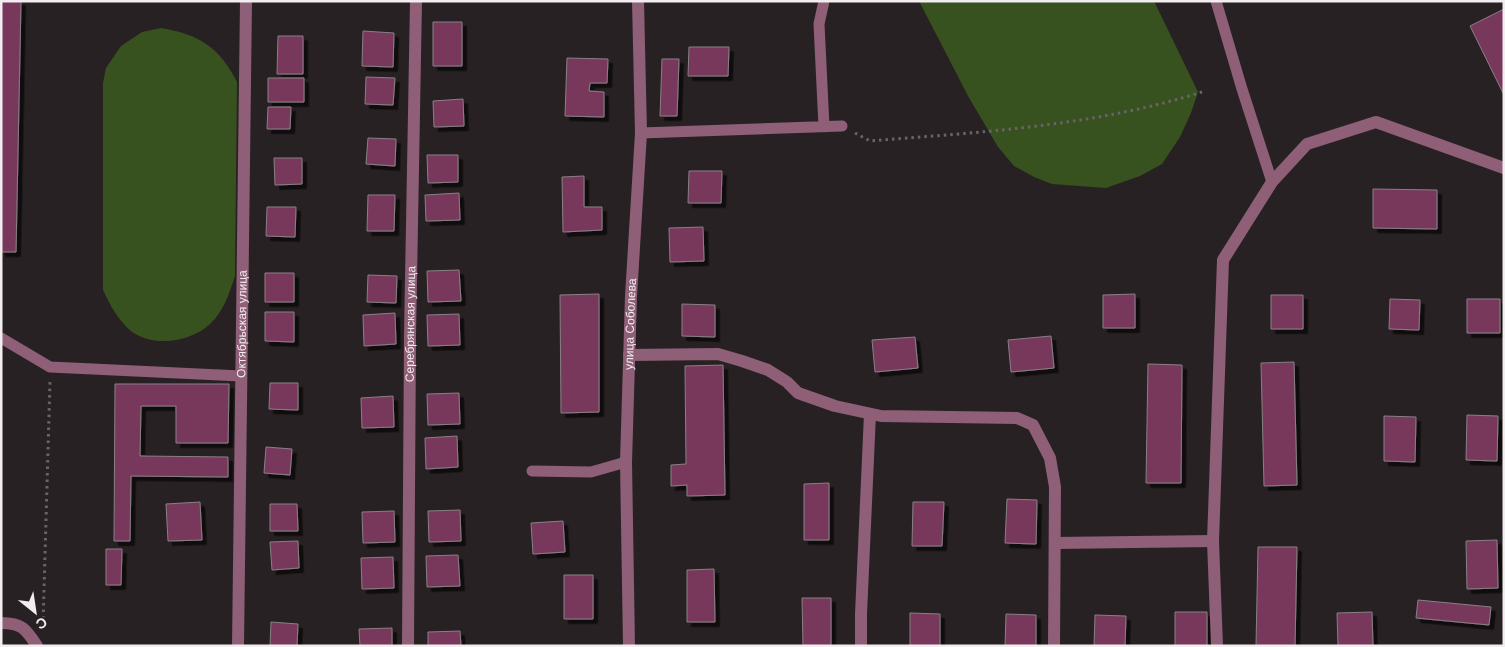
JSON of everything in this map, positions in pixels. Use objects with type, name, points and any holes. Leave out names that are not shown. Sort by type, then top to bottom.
[{"type":"street","name":"Октябрьская улица","points":[[238,646],[246,1]]},
{"type":"street","name":"Серебрянская улица","points":[[408,646],[410,336],[416,1]]},
{"type":"street","name":"улица Соболева","points":[[629,646],[626,462],[631,296],[641,132],[638,1]]},
{"type":"street","points":[[1217,646],[1214,541],[1223,260],[1272,182],[1307,144],[1376,122],[1504,168]]},
{"type":"street","points":[[629,355],[718,354],[768,370],[787,382],[798,393],[835,406],[880,416],[1017,418],[1033,425],[1050,458],[1055,487],[1054,646]]},
{"type":"street","points":[[861,646],[860,614],[870,414]]},
{"type":"street","points":[[1055,544],[1214,541]]},
{"type":"street","points":[[1,623],[16,623],[28,632],[37,646]]},
{"type":"lane","points":[[824,1],[819,24],[824,127]]},
{"type":"lane","points":[[1216,1],[1272,182]]},
{"type":"lane","points":[[641,132],[842,126]]},
{"type":"lane","points":[[1,338],[50,367],[241,376]]},
{"type":"lane","points":[[532,470],[591,472],[626,462]]},
{"type":"path","points":[[842,126],[870,141],[1011,130],[1092,119],[1173,101],[1205,91]]},
{"type":"path","points":[[43,629],[50,367]]},
{"type":"green space","points":[[919,1],[1154,1],[1198,92],[1180,137],[1162,164],[1140,176],[1106,188],[1052,184],[1034,177],[1014,166],[998,147],[968,96]]},
{"type":"green space","points":[[161,28],[187,34],[207,44],[223,60],[237,82],[235,276],[228,296],[215,319],[193,335],[172,341],[150,340],[131,331],[115,312],[103,290],[103,83],[106,68],[121,46],[142,32]]},
{"type":"building","points":[[1,1],[21,1],[16,252],[1,252]]},
{"type":"building","points":[[1504,9],[1504,95],[1470,26]]},
{"type":"building","points":[[433,22],[462,22],[462,66],[433,66]]},
{"type":"building","points":[[363,31],[394,33],[393,67],[362,66]]},
{"type":"building","points":[[278,36],[303,36],[303,74],[277,74]]},
{"type":"building","points":[[689,47],[729,47],[728,76],[688,76]]},
{"type":"building","points":[[567,58],[608,59],[607,83],[590,83],[589,91],[604,92],[604,117],[565,116]]},
{"type":"building","points":[[662,59],[679,59],[677,116],[660,116]]},
{"type":"building","points":[[366,77],[395,78],[393,105],[365,104]]},
{"type":"building","points":[[268,78],[304,78],[304,102],[268,102]]},
{"type":"building","points":[[463,99],[464,126],[434,127],[433,101]]},
{"type":"building","points":[[268,107],[291,107],[290,129],[267,129]]},
{"type":"building","points":[[368,138],[396,139],[395,166],[366,164]]},
{"type":"building","points":[[427,155],[458,155],[458,182],[428,183]]},
{"type":"building","points":[[274,158],[302,158],[302,184],[275,185]]},
{"type":"building","points":[[689,171],[722,171],[721,203],[688,203]]},
{"type":"building","points":[[584,176],[584,207],[602,207],[602,230],[563,232],[562,177]]},
{"type":"building","points":[[1373,189],[1437,190],[1437,229],[1373,228]]},
{"type":"building","points":[[459,193],[460,220],[426,221],[425,195]]},
{"type":"building","points":[[368,195],[395,195],[394,231],[367,231]]},
{"type":"building","points":[[267,207],[296,207],[295,237],[266,236]]},
{"type":"building","points":[[703,227],[704,261],[670,262],[669,228]]},
{"type":"building","points":[[459,270],[461,301],[428,302],[427,271]]},
{"type":"building","points":[[265,273],[294,273],[294,302],[265,302]]},
{"type":"building","points":[[368,275],[397,276],[396,303],[367,302]]},
{"type":"building","points":[[599,294],[599,412],[561,413],[560,295]]},
{"type":"building","points":[[1135,294],[1135,328],[1103,328],[1103,295]]},
{"type":"building","points":[[1271,295],[1303,295],[1303,329],[1271,329]]},
{"type":"building","points":[[1390,299],[1420,300],[1419,330],[1389,329]]},
{"type":"building","points":[[1467,299],[1500,299],[1500,333],[1467,333]]},
{"type":"building","points":[[682,304],[715,305],[715,337],[682,336]]},
{"type":"building","points":[[265,312],[294,312],[294,342],[265,341]]},
{"type":"building","points":[[395,313],[396,344],[364,346],[363,315]]},
{"type":"building","points":[[459,314],[460,345],[428,346],[427,315]]},
{"type":"building","points":[[1051,336],[1054,368],[1011,372],[1008,340]]},
{"type":"building","points":[[915,337],[918,368],[875,372],[872,340]]},
{"type":"building","points":[[1294,362],[1297,485],[1264,486],[1261,363]]},
{"type":"building","points":[[1148,364],[1182,365],[1181,483],[1146,483]]},
{"type":"building","points":[[723,365],[725,495],[687,496],[687,485],[671,486],[671,465],[686,464],[685,366]]},
{"type":"building","points":[[270,383],[298,383],[298,410],[269,409]]},
{"type":"building","points":[[115,384],[229,384],[228,443],[176,443],[176,406],[141,406],[140,456],[228,457],[228,477],[131,476],[130,541],[114,541]]},
{"type":"building","points":[[459,393],[460,424],[428,425],[427,394]]},
{"type":"building","points":[[393,396],[394,427],[362,428],[361,398]]},
{"type":"building","points":[[1467,415],[1498,416],[1497,461],[1466,460]]},
{"type":"building","points":[[1384,416],[1416,417],[1415,462],[1384,461]]},
{"type":"building","points":[[457,436],[458,467],[426,469],[425,438]]},
{"type":"building","points":[[266,447],[292,449],[290,475],[264,473]]},
{"type":"building","points":[[829,483],[829,540],[804,540],[804,484]]},
{"type":"building","points":[[1007,499],[1037,500],[1036,544],[1005,543]]},
{"type":"building","points":[[200,502],[202,540],[168,541],[166,504]]},
{"type":"building","points":[[913,502],[944,502],[942,546],[912,546]]},
{"type":"building","points":[[270,504],[297,504],[298,531],[270,531]]},
{"type":"building","points":[[460,510],[461,541],[429,542],[428,511]]},
{"type":"building","points":[[394,511],[395,542],[363,543],[362,512]]},
{"type":"building","points":[[563,521],[565,552],[533,554],[531,523]]},
{"type":"building","points":[[1497,540],[1498,588],[1467,589],[1466,541]]},
{"type":"building","points":[[298,541],[299,568],[272,570],[270,542]]},
{"type":"building","points":[[1258,547],[1297,547],[1295,646],[1256,646]]},
{"type":"building","points":[[106,549],[122,549],[121,585],[106,585]]},
{"type":"building","points":[[458,555],[460,586],[427,587],[426,556]]},
{"type":"building","points":[[393,557],[394,588],[362,589],[361,558]]},
{"type":"building","points":[[714,569],[715,622],[687,622],[687,570]]},
{"type":"building","points":[[564,575],[593,575],[593,619],[564,619]]},
{"type":"building","points":[[802,598],[831,598],[831,646],[803,646]]},
{"type":"building","points":[[1418,600],[1491,607],[1489,625],[1416,618]]},
{"type":"building","points":[[1175,612],[1207,612],[1207,646],[1175,646]]},
{"type":"building","points":[[1372,612],[1373,646],[1338,646],[1337,613]]},
{"type":"building","points":[[910,613],[940,614],[940,646],[910,646]]},
{"type":"building","points":[[1006,614],[1036,615],[1036,646],[1005,646]]},
{"type":"building","points":[[1095,615],[1126,616],[1125,646],[1094,646]]},
{"type":"building","points":[[271,622],[298,624],[297,646],[270,646]]},
{"type":"building","points":[[392,628],[392,646],[360,646],[359,629]]},
{"type":"building","points":[[460,631],[461,646],[428,646],[428,632]]}]
